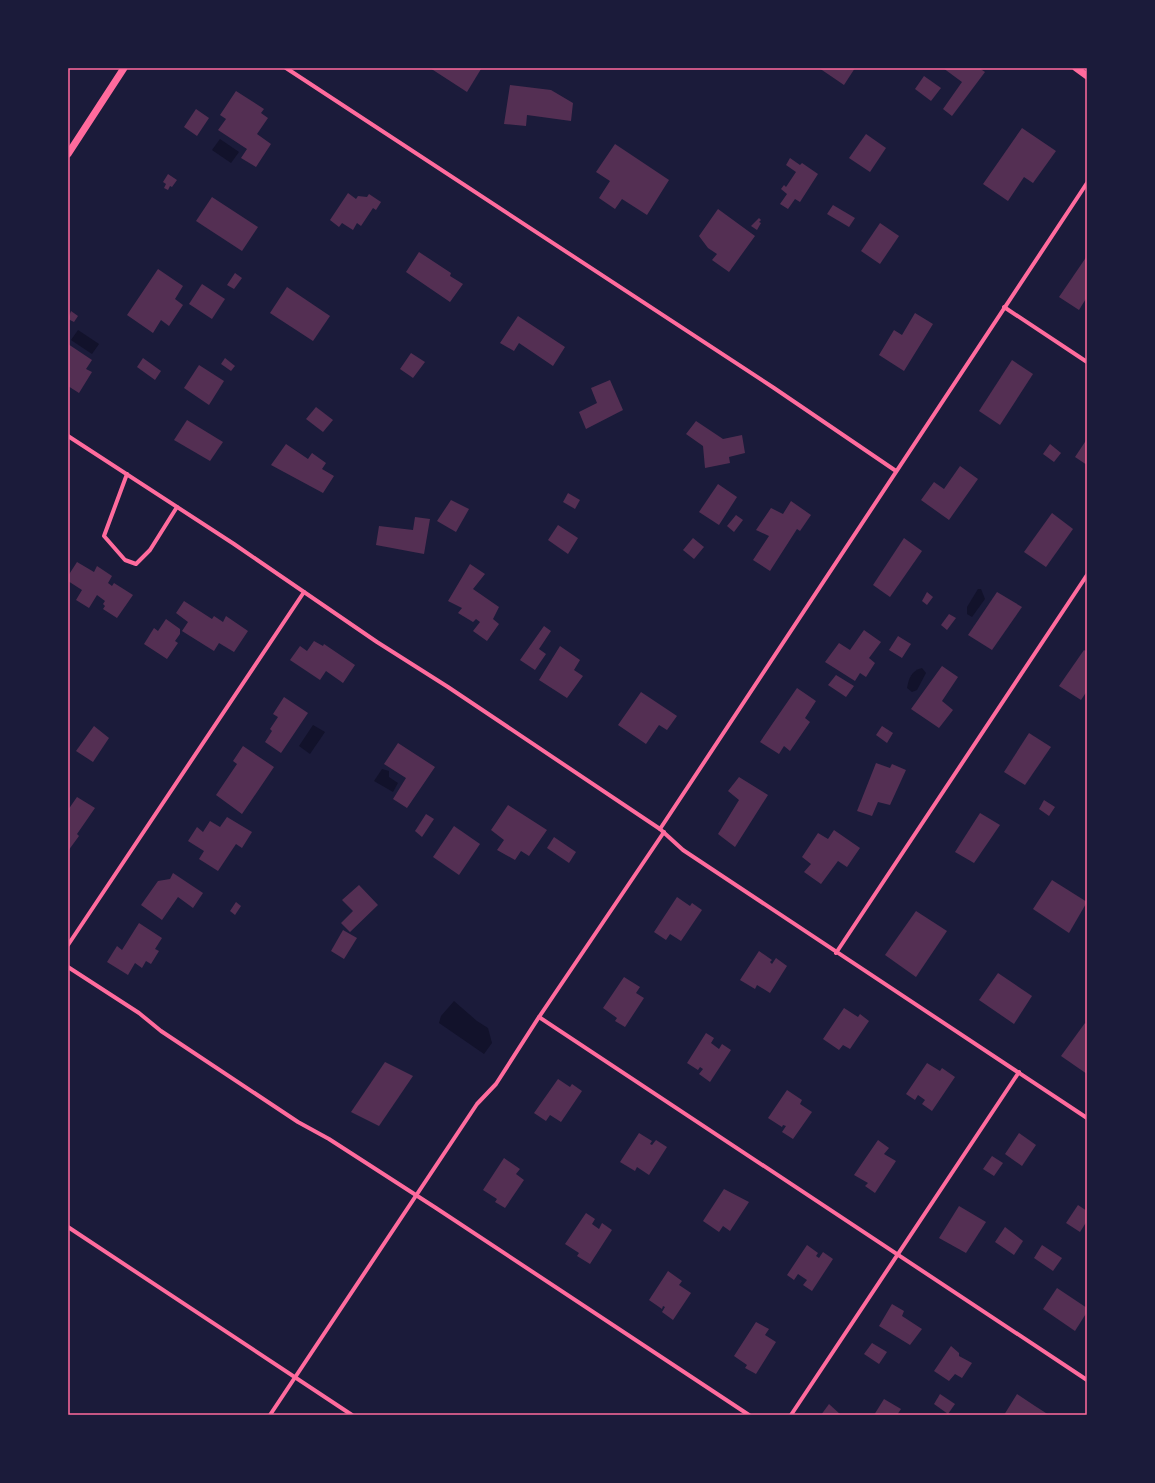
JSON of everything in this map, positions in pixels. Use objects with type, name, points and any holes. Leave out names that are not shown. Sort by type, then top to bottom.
[{"type":"street","points":[[68,154],[124,68]]},
{"type":"street","points":[[286,68],[774,388],[896,471]]},
{"type":"street","points":[[1076,68],[1087,76]]},
{"type":"street","points":[[660,828],[1004,307],[1087,184]]},
{"type":"street","points":[[1004,307],[1087,362]]},
{"type":"street","points":[[68,436],[660,828],[683,850],[836,953],[1087,1118]]},
{"type":"street","points":[[127,474],[104,536],[125,560],[136,564],[150,550],[177,507]]},
{"type":"street","points":[[836,953],[1087,576]]},
{"type":"street","points":[[68,945],[304,592]]},
{"type":"street","points":[[270,1415],[477,1104],[496,1084],[539,1017],[664,832]]},
{"type":"street","points":[[68,967],[139,1013],[161,1031],[298,1122],[328,1139],[416,1195],[749,1415]]},
{"type":"street","points":[[539,1017],[1087,1380]]},
{"type":"street","points":[[791,1415],[1019,1072]]},
{"type":"street","points":[[68,1227],[352,1415]]},
{"type":"shaded area","points":[[220,139],[239,152],[231,163],[212,150]]},
{"type":"shaded area","points":[[78,330],[99,344],[92,354],[71,340]]},
{"type":"shaded area","points":[[978,589],[981,589],[985,599],[972,617],[967,614],[967,607]]},
{"type":"shaded area","points":[[922,668],[926,673],[917,690],[912,692],[907,688],[910,678],[915,671]]},
{"type":"shaded area","points":[[313,725],[325,732],[310,754],[299,746]]},
{"type":"shaded area","points":[[382,769],[389,771],[389,777],[398,783],[393,792],[374,781]]},
{"type":"shaded area","points":[[454,1001],[477,1021],[488,1028],[492,1043],[484,1054],[439,1023],[441,1016]]},
{"type":"building","points":[[430,68],[480,68],[481,69],[467,92]]},
{"type":"building","points":[[819,68],[855,68],[844,85]]},
{"type":"building","points":[[943,68],[979,68],[985,72],[952,116],[943,109],[962,82]]},
{"type":"building","points":[[924,76],[941,88],[931,101],[915,89]]},
{"type":"building","points":[[510,85],[551,90],[573,103],[571,121],[527,115],[526,126],[504,124]]},
{"type":"building","points":[[236,91],[264,109],[261,113],[268,118],[257,134],[271,144],[256,167],[241,158],[247,149],[218,130],[226,119],[220,115]]},
{"type":"building","points":[[196,109],[209,118],[197,136],[184,127]]},
{"type":"building","points":[[1022,128],[1056,151],[1033,183],[1024,177],[1008,201],[983,184]]},
{"type":"building","points":[[866,134],[886,148],[870,172],[849,158]]},
{"type":"building","points":[[615,144],[669,180],[647,215],[622,199],[615,209],[599,198],[610,181],[596,172]]},
{"type":"building","points":[[790,158],[800,165],[802,163],[818,174],[800,202],[795,199],[788,209],[780,204],[787,194],[781,189],[784,185],[786,187],[796,172],[786,165]]},
{"type":"building","points":[[168,174],[177,180],[168,190],[164,188],[166,184],[163,182]]},
{"type":"building","points":[[348,193],[356,199],[358,196],[367,197],[369,194],[381,202],[376,210],[373,208],[361,226],[357,223],[353,230],[342,223],[339,227],[330,220]]},
{"type":"building","points":[[212,197],[258,227],[242,251],[196,221]]},
{"type":"building","points":[[833,205],[855,218],[849,227],[827,214]]},
{"type":"building","points":[[718,209],[755,236],[729,272],[712,260],[717,254],[708,248],[699,236]]},
{"type":"building","points":[[759,218],[761,220],[759,222],[761,223],[757,230],[751,226]]},
{"type":"building","points":[[880,223],[899,236],[880,264],[861,251]]},
{"type":"building","points":[[419,252],[451,273],[450,276],[463,284],[450,302],[406,272]]},
{"type":"building","points":[[1087,256],[1087,297],[1079,310],[1059,297]]},
{"type":"building","points":[[158,269],[183,286],[175,299],[183,305],[169,326],[161,320],[153,333],[127,315]]},
{"type":"building","points":[[235,273],[242,278],[234,289],[227,285]]},
{"type":"building","points":[[202,284],[225,299],[212,319],[189,304]]},
{"type":"building","points":[[287,287],[330,316],[313,341],[270,313]]},
{"type":"building","points":[[71,311],[78,316],[74,322],[68,319]]},
{"type":"building","points":[[915,313],[933,324],[904,371],[879,355],[894,330],[902,335]]},
{"type":"building","points":[[518,316],[565,347],[553,366],[519,343],[514,351],[500,343]]},
{"type":"building","points":[[68,344],[92,360],[86,369],[92,372],[79,393],[68,386]]},
{"type":"building","points":[[411,353],[425,362],[413,378],[400,369]]},
{"type":"building","points":[[143,358],[161,371],[155,380],[137,367]]},
{"type":"building","points":[[225,358],[235,366],[231,371],[221,364]]},
{"type":"building","points":[[1012,360],[1033,374],[1000,425],[979,411]]},
{"type":"building","points":[[199,365],[224,381],[209,405],[184,388]]},
{"type":"building","points":[[610,380],[623,410],[586,429],[579,412],[597,403],[591,388]]},
{"type":"building","points":[[316,407],[333,420],[323,432],[306,419]]},
{"type":"building","points":[[187,420],[223,442],[210,461],[174,440]]},
{"type":"building","points":[[696,421],[723,439],[742,435],[745,453],[729,457],[730,463],[705,468],[703,446],[686,434]]},
{"type":"building","points":[[1087,439],[1087,465],[1075,457]]},
{"type":"building","points":[[286,444],[308,459],[312,453],[326,463],[322,469],[334,476],[323,493],[271,465]]},
{"type":"building","points":[[1050,444],[1061,453],[1054,462],[1043,454]]},
{"type":"building","points":[[960,466],[978,479],[949,520],[921,500],[934,482],[944,489]]},
{"type":"building","points":[[718,484],[737,497],[719,525],[699,512]]},
{"type":"building","points":[[568,493],[580,500],[575,509],[563,502]]},
{"type":"building","points":[[451,500],[469,509],[456,532],[437,521]]},
{"type":"building","points":[[791,501],[811,515],[800,531],[797,529],[770,571],[753,560],[769,536],[756,530],[771,508],[783,514]]},
{"type":"building","points":[[1052,513],[1073,529],[1046,567],[1024,552]]},
{"type":"building","points":[[736,515],[743,520],[734,532],[727,526]]},
{"type":"building","points":[[415,517],[430,519],[424,554],[376,545],[379,526],[413,530]]},
{"type":"building","points":[[558,525],[578,538],[568,554],[548,540]]},
{"type":"building","points":[[693,538],[704,547],[694,559],[683,550]]},
{"type":"building","points":[[904,538],[922,551],[890,597],[873,585]]},
{"type":"building","points":[[77,562],[94,572],[97,566],[112,576],[108,583],[112,586],[114,583],[133,595],[117,618],[103,609],[105,606],[103,604],[105,601],[97,595],[89,608],[76,600],[82,590],[68,581],[68,576]]},
{"type":"building","points":[[470,564],[485,574],[473,589],[499,607],[493,619],[499,624],[487,641],[473,631],[480,622],[476,619],[473,622],[458,613],[462,608],[448,601]]},
{"type":"building","points":[[927,592],[933,597],[927,605],[922,601]]},
{"type":"building","points":[[997,592],[1022,607],[992,650],[968,635]]},
{"type":"building","points":[[184,601],[212,619],[214,616],[223,622],[226,616],[248,631],[234,652],[219,643],[214,651],[182,631],[188,622],[176,613]]},
{"type":"building","points":[[949,614],[956,618],[947,630],[941,625]]},
{"type":"building","points":[[166,619],[180,629],[180,634],[175,641],[178,643],[167,659],[144,644],[154,628],[158,631]]},
{"type":"building","points":[[544,626],[551,631],[539,649],[546,654],[535,670],[520,660]]},
{"type":"building","points":[[864,630],[881,642],[869,658],[875,663],[866,677],[860,673],[855,681],[825,662],[839,643],[850,650]]},
{"type":"building","points":[[898,636],[911,644],[902,658],[889,650]]},
{"type":"building","points":[[314,641],[323,646],[324,644],[355,665],[343,683],[326,671],[320,680],[290,660],[300,646],[307,651]]},
{"type":"building","points":[[560,646],[580,660],[574,670],[583,676],[567,698],[539,680]]},
{"type":"building","points":[[1084,650],[1087,652],[1087,691],[1081,700],[1059,686]]},
{"type":"building","points":[[942,666],[958,677],[942,701],[953,710],[939,728],[911,709]]},
{"type":"building","points":[[836,675],[854,686],[846,697],[828,685]]},
{"type":"building","points":[[797,688],[816,701],[805,718],[810,722],[790,751],[784,746],[779,754],[760,742]]},
{"type":"building","points":[[641,692],[677,716],[667,730],[659,725],[646,744],[618,725]]},
{"type":"building","points":[[284,697],[308,713],[281,753],[265,742],[272,731],[270,729],[278,717],[273,714]]},
{"type":"building","points":[[94,726],[109,738],[93,762],[76,751]]},
{"type":"building","points":[[882,726],[893,733],[887,743],[876,735]]},
{"type":"building","points":[[1029,733],[1051,747],[1025,785],[1004,772]]},
{"type":"building","points":[[398,743],[435,767],[407,808],[393,799],[406,778],[384,764]]},
{"type":"building","points":[[243,746],[274,767],[242,814],[216,795],[237,764],[233,761]]},
{"type":"building","points":[[876,763],[890,768],[892,764],[906,770],[890,805],[878,802],[872,816],[857,811]]},
{"type":"building","points":[[739,777],[768,795],[735,847],[718,834],[739,800],[728,791]]},
{"type":"building","points":[[77,797],[95,808],[77,834],[79,836],[68,851],[68,810]]},
{"type":"building","points":[[1044,800],[1055,807],[1049,816],[1039,809]]},
{"type":"building","points":[[508,805],[547,830],[529,856],[521,851],[515,860],[497,850],[504,840],[491,830]]},
{"type":"building","points":[[980,813],[1000,825],[974,863],[955,852]]},
{"type":"building","points":[[426,814],[434,819],[422,837],[415,831]]},
{"type":"building","points":[[227,817],[252,832],[242,848],[236,844],[218,871],[199,859],[204,851],[188,841],[197,827],[203,832],[210,821],[220,827]]},
{"type":"building","points":[[454,826],[480,844],[459,875],[433,857]]},
{"type":"building","points":[[834,830],[860,848],[847,867],[838,861],[821,884],[804,872],[811,864],[802,857],[818,833],[828,839]]},
{"type":"building","points":[[554,837],[576,852],[569,863],[547,848]]},
{"type":"building","points":[[173,873],[203,893],[193,908],[178,897],[162,920],[141,905],[158,881],[170,879]]},
{"type":"building","points":[[1052,880],[1087,902],[1069,933],[1033,909]]},
{"type":"building","points":[[359,885],[378,905],[350,932],[341,923],[353,911],[342,900]]},
{"type":"building","points":[[677,897],[690,906],[692,903],[702,910],[681,941],[670,934],[666,940],[654,932]]},
{"type":"building","points":[[236,902],[241,906],[235,915],[230,911]]},
{"type":"building","points":[[916,911],[947,931],[916,977],[885,955]]},
{"type":"building","points":[[139,923],[162,938],[155,949],[159,951],[151,964],[146,961],[142,968],[135,963],[128,975],[107,962],[117,946],[122,950]]},
{"type":"building","points":[[343,930],[357,938],[344,959],[331,951]]},
{"type":"building","points":[[759,951],[772,960],[770,962],[772,964],[776,958],[787,966],[770,993],[757,985],[755,989],[740,980]]},
{"type":"building","points":[[998,973],[1032,996],[1014,1024],[979,1000]]},
{"type":"building","points":[[624,977],[640,987],[636,993],[644,998],[625,1027],[615,1021],[617,1018],[603,1008]]},
{"type":"building","points":[[844,1008],[858,1017],[860,1014],[869,1021],[850,1049],[843,1045],[839,1050],[823,1039]]},
{"type":"building","points":[[1085,1023],[1087,1025],[1087,1074],[1061,1056]]},
{"type":"building","points":[[706,1033],[714,1038],[711,1043],[719,1049],[722,1044],[731,1050],[710,1082],[699,1074],[703,1069],[700,1067],[698,1070],[687,1063]]},
{"type":"building","points":[[385,1062],[413,1076],[379,1126],[351,1112]]},
{"type":"building","points":[[927,1063],[940,1071],[942,1068],[955,1077],[932,1111],[922,1104],[925,1100],[918,1095],[915,1100],[906,1094]]},
{"type":"building","points":[[558,1079],[570,1087],[572,1084],[582,1091],[561,1122],[550,1115],[546,1121],[534,1113]]},
{"type":"building","points":[[787,1090],[802,1100],[800,1104],[812,1112],[793,1139],[782,1132],[786,1126],[783,1125],[782,1127],[768,1118]]},
{"type":"building","points":[[639,1133],[652,1141],[650,1144],[652,1145],[656,1140],[667,1147],[649,1175],[637,1167],[635,1171],[620,1162]]},
{"type":"building","points":[[1019,1133],[1036,1145],[1022,1166],[1005,1154]]},
{"type":"building","points":[[878,1140],[889,1148],[884,1154],[896,1161],[875,1193],[865,1186],[868,1183],[854,1175]]},
{"type":"building","points":[[992,1156],[1003,1163],[994,1176],[983,1169]]},
{"type":"building","points":[[504,1158],[520,1169],[516,1174],[524,1180],[505,1208],[495,1202],[497,1199],[483,1190]]},
{"type":"building","points":[[724,1189],[749,1202],[730,1231],[723,1226],[719,1232],[703,1221]]},
{"type":"building","points":[[1078,1205],[1087,1211],[1087,1221],[1080,1232],[1066,1223]]},
{"type":"building","points":[[959,1206],[986,1222],[966,1253],[939,1238]]},
{"type":"building","points":[[586,1213],[595,1219],[592,1224],[599,1229],[602,1223],[612,1230],[590,1264],[577,1256],[579,1253],[565,1244]]},
{"type":"building","points":[[1005,1227],[1023,1241],[1014,1255],[995,1242]]},
{"type":"building","points":[[807,1245],[818,1253],[816,1256],[819,1258],[823,1252],[833,1259],[812,1291],[803,1285],[807,1280],[798,1274],[794,1280],[787,1275]]},
{"type":"building","points":[[1042,1245],[1062,1258],[1053,1271],[1034,1258]]},
{"type":"building","points":[[668,1271],[682,1281],[679,1285],[691,1293],[673,1320],[662,1312],[665,1307],[663,1306],[662,1309],[649,1300]]},
{"type":"building","points":[[1057,1288],[1087,1308],[1087,1312],[1075,1331],[1043,1309]]},
{"type":"building","points":[[892,1304],[904,1311],[902,1316],[922,1329],[910,1345],[879,1326]]},
{"type":"building","points":[[756,1322],[769,1329],[765,1335],[776,1342],[756,1374],[745,1368],[747,1365],[734,1356]]},
{"type":"building","points":[[872,1343],[887,1352],[879,1364],[864,1354]]},
{"type":"building","points":[[951,1346],[959,1353],[959,1356],[972,1363],[962,1378],[955,1374],[949,1381],[934,1371]]},
{"type":"building","points":[[940,1394],[955,1404],[948,1414],[934,1404]]},
{"type":"building","points":[[1017,1394],[1035,1406],[1049,1415],[1004,1415]]},
{"type":"building","points":[[884,1399],[901,1409],[897,1415],[874,1415]]},
{"type":"building","points":[[829,1404],[841,1415],[821,1415]]}]
